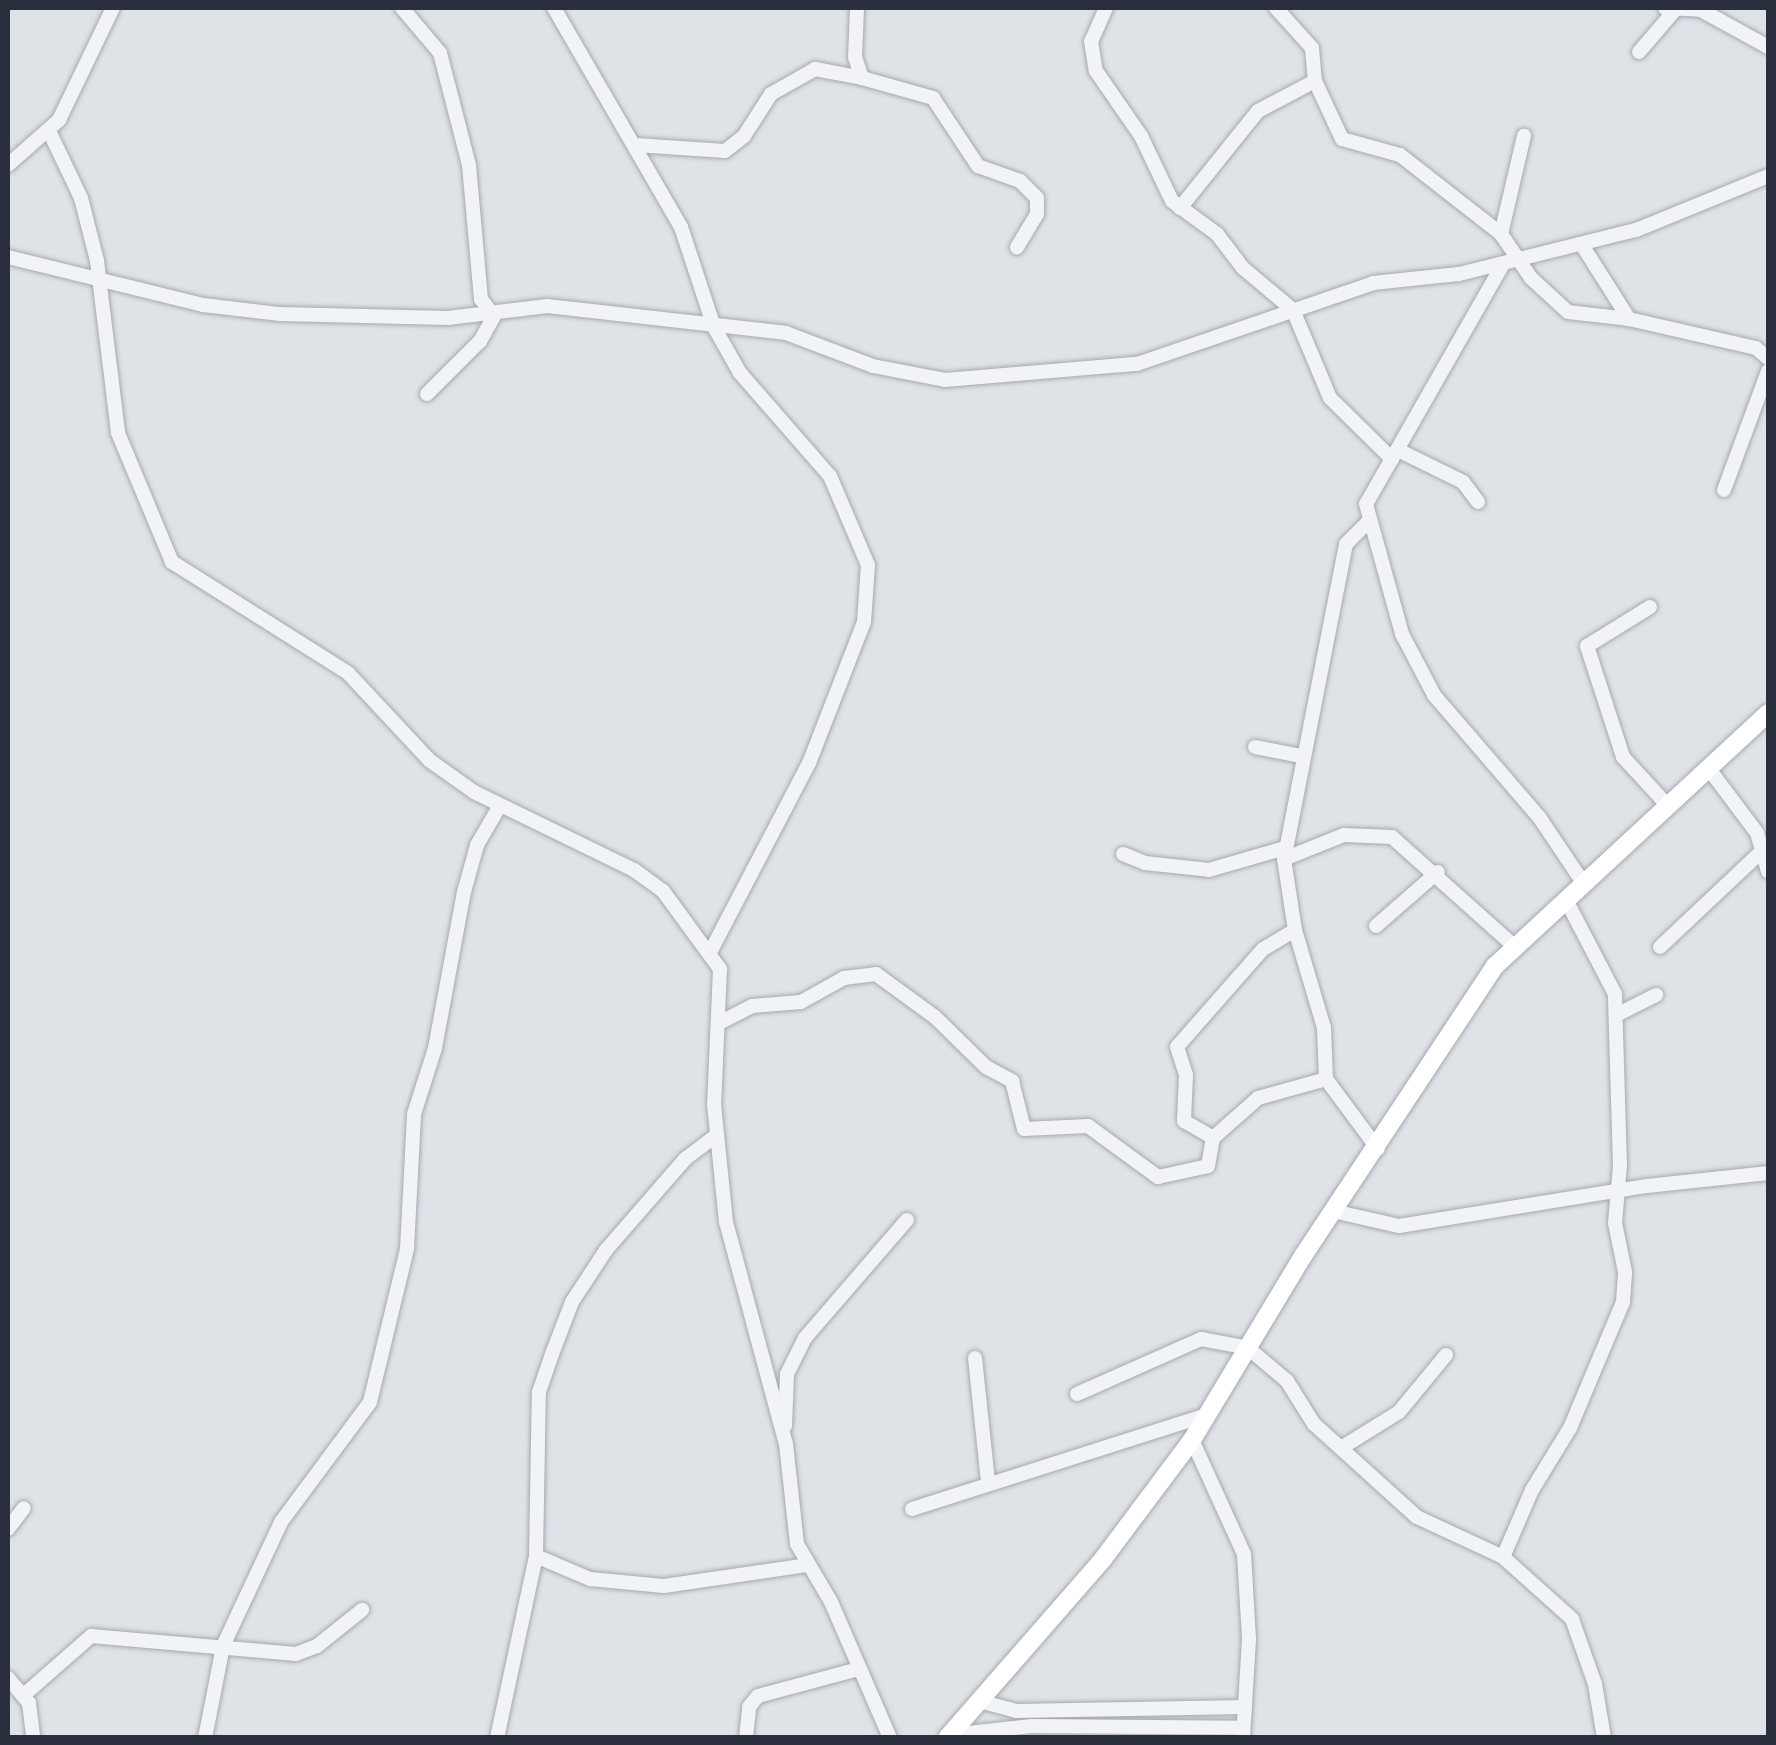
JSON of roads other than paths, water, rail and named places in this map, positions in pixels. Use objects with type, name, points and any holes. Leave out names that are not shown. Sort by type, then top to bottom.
[{"type":"main road","points":[[948,1736],[1103,1559],[1192,1440],[1333,1211],[1378,1150],[1458,1020],[1514,946],[1768,713]]},
{"type":"street","points":[[8,164],[49,131],[72,102],[113,8]]},
{"type":"street","points":[[402,8],[440,53],[469,165],[481,299],[494,316]]},
{"type":"street","points":[[554,8],[636,145],[692,252],[714,327],[750,388],[830,476],[847,504],[868,565],[870,597],[793,801],[710,952]]},
{"type":"street","points":[[857,8],[854,57],[862,78]]},
{"type":"street","points":[[1106,8],[1091,41],[1096,71],[1180,208],[1217,234],[1243,268],[1293,310],[1330,398],[1396,455],[1463,482],[1478,502]]},
{"type":"street","points":[[1276,8],[1312,48],[1315,82],[1342,138],[1400,155],[1501,234],[1511,262],[1568,312],[1629,319],[1765,349]]},
{"type":"street","points":[[1639,52],[1670,9],[1702,9],[1768,47]]},
{"type":"street","points":[[636,145],[725,151],[744,136],[771,94],[815,69],[862,78],[933,98],[978,166],[1028,187],[1039,209],[1017,246]]},
{"type":"street","points":[[1180,208],[1258,111],[1315,82]]},
{"type":"street","points":[[49,131],[81,198],[100,276],[118,433],[172,562],[332,662],[429,760],[499,807],[634,870],[662,891],[710,952],[723,987],[716,1136],[732,1251],[786,1444]]},
{"type":"street","points":[[1501,234],[1524,136]]},
{"type":"street","points":[[8,256],[80,270],[203,304],[280,314],[494,316],[547,306],[805,336],[873,366],[945,380],[1137,364],[1373,283],[1511,262],[1582,246],[1768,176]]},
{"type":"street","points":[[1582,246],[1629,319]]},
{"type":"street","points":[[80,270],[92,248]]},
{"type":"street","points":[[1511,262],[1396,455],[1371,486],[1370,520],[1402,634],[1434,695],[1539,817],[1582,881]]},
{"type":"street","points":[[427,394],[480,341],[494,316]]},
{"type":"street","points":[[1724,490],[1768,371]]},
{"type":"street","points":[[1370,520],[1346,544],[1330,647],[1301,756],[1284,854],[1295,930],[1324,1028],[1326,1079],[1378,1150]]},
{"type":"street","points":[[1650,607],[1587,646],[1624,758],[1668,806]]},
{"type":"street","points":[[1255,747],[1301,756]]},
{"type":"street","points":[[1709,769],[1764,850],[1768,872]]},
{"type":"street","points":[[205,1738],[223,1646],[281,1522],[370,1402],[407,1250],[414,1114],[435,1048],[464,892],[478,845],[499,807]]},
{"type":"street","points":[[1123,854],[1145,863],[1209,870],[1373,832],[1392,836],[1438,872],[1514,946]]},
{"type":"street","points":[[1660,947],[1764,850]]},
{"type":"street","points":[[1376,926],[1438,872]]},
{"type":"street","points":[[1503,1557],[1618,1327],[1625,1272],[1614,1223],[1618,1192],[1616,1015],[1603,962],[1564,898]]},
{"type":"street","points":[[1212,1138],[1184,1121],[1186,1075],[1178,1047],[1262,948],[1295,930]]},
{"type":"street","points":[[721,1022],[752,1006],[801,1002],[844,978],[876,974],[936,1017],[986,1067],[1012,1081],[1024,1130],[1088,1126],[1158,1177],[1208,1166],[1212,1138],[1258,1098],[1326,1079]]},
{"type":"street","points":[[1616,1015],[1656,995]]},
{"type":"street","points":[[497,1738],[536,1556],[539,1392],[572,1302],[638,1211],[716,1136]]},
{"type":"street","points":[[1333,1211],[1399,1226],[1768,1173]]},
{"type":"street","points":[[890,1738],[795,1533],[785,1392],[794,1357],[820,1315],[908,1220]]},
{"type":"street","points":[[1077,1394],[1201,1339],[1248,1348],[1287,1381],[1314,1424],[1417,1517],[1503,1557],[1572,1620],[1604,1718],[1604,1738]]},
{"type":"street","points":[[1341,1448],[1399,1412],[1446,1355]]},
{"type":"street","points":[[975,1358],[988,1482]]},
{"type":"street","points":[[912,1509],[988,1482],[1144,1440],[1208,1415]]},
{"type":"street","points":[[980,1701],[1016,1711],[1137,1727],[1243,1733],[1244,1554],[1192,1440]]},
{"type":"street","points":[[8,1529],[24,1508]]},
{"type":"street","points":[[536,1556],[590,1579],[664,1586],[808,1565]]},
{"type":"street","points":[[25,1694],[91,1636],[296,1654],[317,1646],[362,1610]]},
{"type":"street","points":[[746,1738],[749,1707],[758,1696],[860,1669]]},
{"type":"street","points":[[8,1678],[25,1694],[33,1738]]},
{"type":"street","points":[[948,1736],[997,1726],[1137,1710],[1245,1707]]},
{"type":"street","points":[[1137,1710],[1137,1727]]}]
